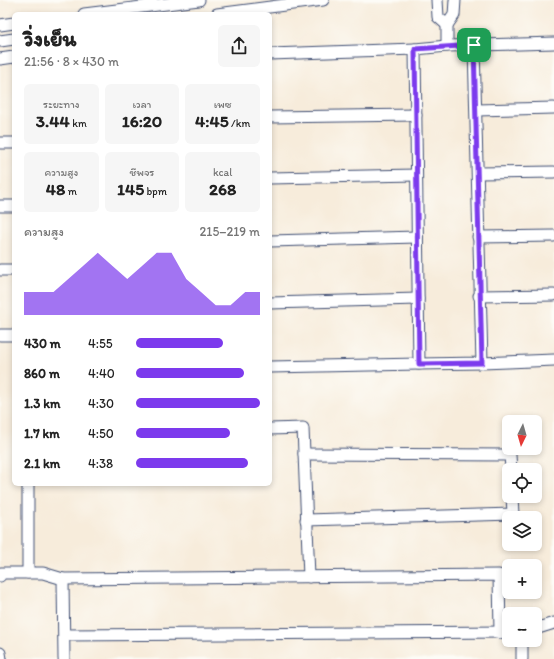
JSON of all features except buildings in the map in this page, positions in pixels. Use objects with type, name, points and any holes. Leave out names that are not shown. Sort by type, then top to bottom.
[{"type":"street","points":[[100,12],[199,0]]},
{"type":"street","points":[[231,12],[323,0]]},
{"type":"street","points":[[437,0],[438,17],[447,25]]},
{"type":"street","points":[[447,46],[447,25],[454,15],[455,0]]},
{"type":"street","points":[[0,24],[12,23]]},
{"type":"street","points":[[0,41],[12,39]]},
{"type":"street","points":[[272,54],[554,43]]},
{"type":"street","points":[[474,45],[477,110],[479,296],[482,363]]},
{"type":"street","points":[[415,49],[419,364]]},
{"type":"street","points":[[0,59],[12,57]]},
{"type":"street","points":[[477,110],[554,108]]},
{"type":"street","points":[[272,117],[416,115]]},
{"type":"street","points":[[0,143],[12,143]]},
{"type":"street","points":[[478,173],[554,172]]},
{"type":"street","points":[[272,178],[416,175]]},
{"type":"street","points":[[0,206],[12,206]]},
{"type":"street","points":[[478,237],[554,236]]},
{"type":"street","points":[[272,241],[417,237]]},
{"type":"street","points":[[0,270],[12,270]]},
{"type":"street","points":[[479,296],[554,295]]},
{"type":"street","points":[[272,303],[418,299]]},
{"type":"street","points":[[0,336],[12,335]]},
{"type":"street","points":[[272,367],[482,363],[554,360]]},
{"type":"street","points":[[272,429],[303,428],[309,577]]},
{"type":"street","points":[[304,454],[510,455],[511,463]]},
{"type":"street","points":[[28,486],[28,573]]},
{"type":"street","points":[[306,520],[513,514],[512,503]]},
{"type":"street","points":[[0,576],[1,573],[44,573],[63,579],[499,575],[502,609]]},
{"type":"street","points":[[63,579],[65,635],[64,659]]},
{"type":"street","points":[[542,627],[554,623]]},
{"type":"street","points":[[65,635],[502,632]]},
{"type":"street","points":[[522,647],[522,659]]},
{"type":"street","points":[[0,653],[1,659]]},
{"type":"route","points":[[474,45],[477,110],[479,296],[482,363],[419,364],[415,49],[474,45]]}]
